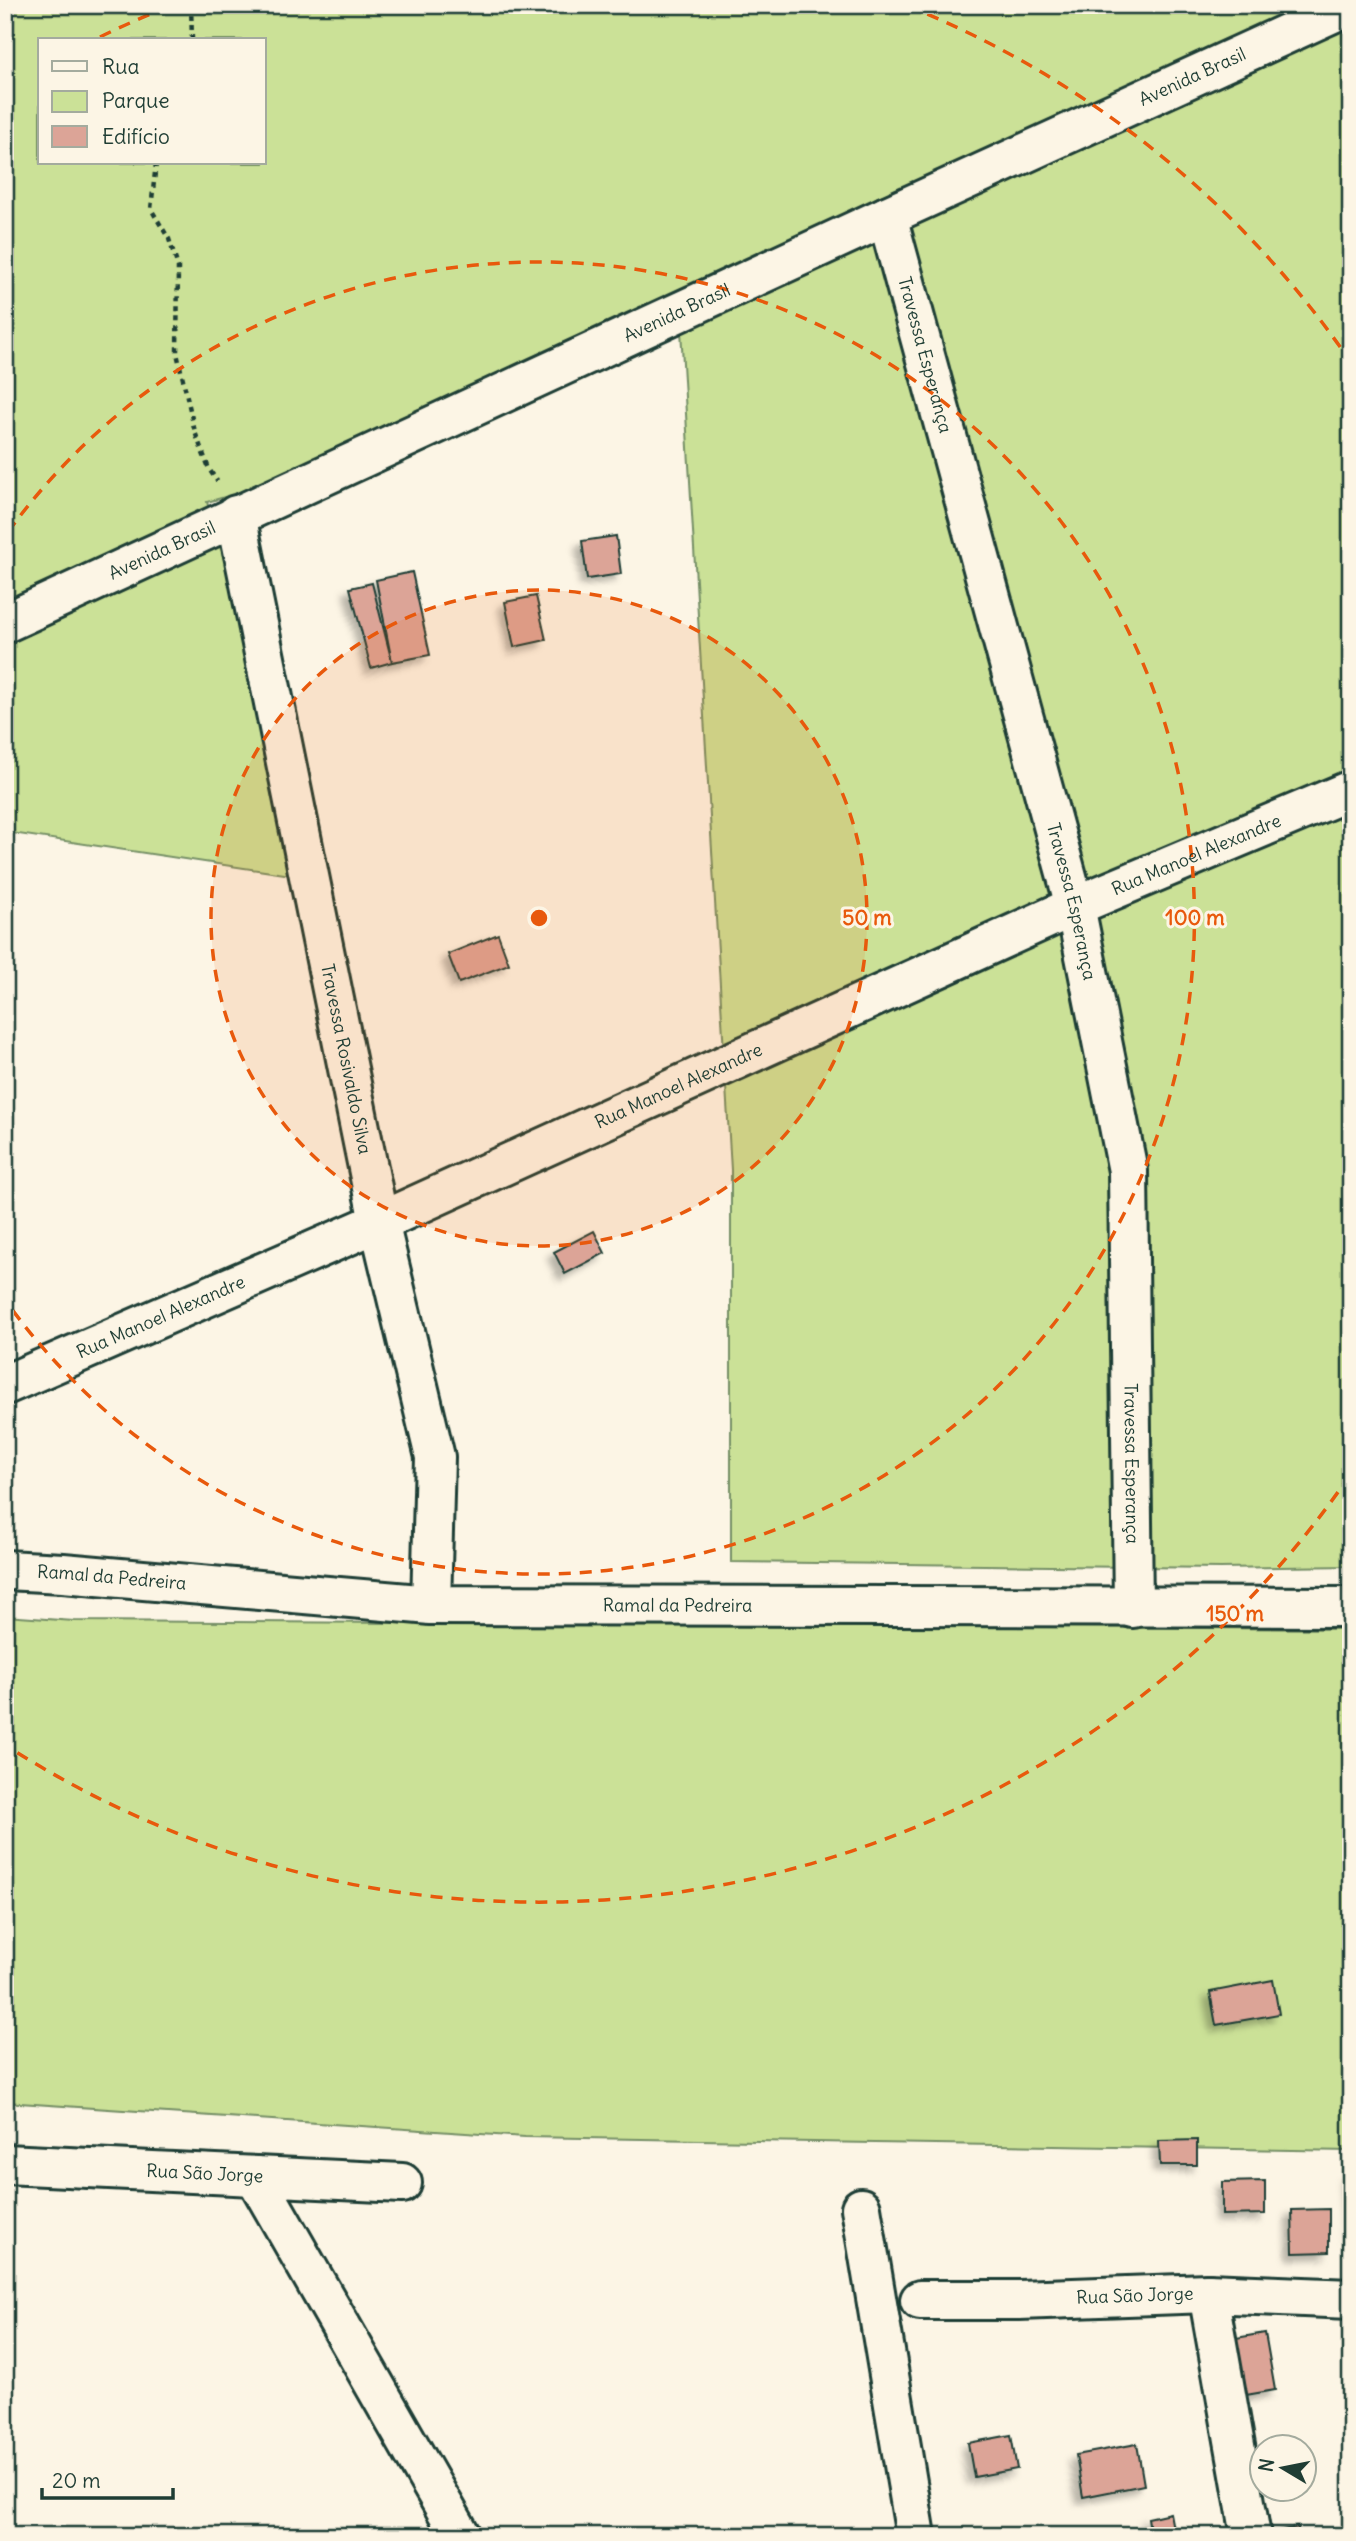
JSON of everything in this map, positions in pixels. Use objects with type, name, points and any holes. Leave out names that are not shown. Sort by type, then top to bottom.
[{"type":"street","name":"Avenida Brasil","points":[[5,623],[1350,5]]},
{"type":"street","name":"Travessa Esperança","points":[[887,216],[1075,906],[1128,1171],[1133,1608]]},
{"type":"street","name":"Travessa Rosivaldo Silva","points":[[236,515],[379,1222],[435,1457],[431,1605]]},
{"type":"street","name":"Rua Manoel Alexandre","points":[[5,1385],[379,1222],[1075,906],[1351,790]]},
{"type":"street","name":"Ramal da Pedreira","points":[[5,1570],[431,1605],[1351,1607]]},
{"type":"street","name":"Rua São Jorge","points":[[5,2164],[402,2183]]},
{"type":"street","points":[[255,2176],[461,2536]]},
{"type":"street","points":[[861,2208],[916,2536]]},
{"type":"street","name":"Rua São Jorge","points":[[920,2300],[1019,2300],[1208,2293],[1351,2300]]},
{"type":"street","points":[[1208,2293],[1251,2536]]},
{"type":"path","points":[[191,5],[192,38]]},
{"type":"path","points":[[156,164],[151,209],[169,239],[178,267],[177,353],[195,432],[209,469],[236,515]]},
{"type":"green space","points":[[21,5],[1351,5],[1351,1566],[1221,1568],[731,1562],[731,1170],[680,313],[286,480],[207,502],[318,879],[5,832],[5,14]]},
{"type":"green space","points":[[5,1616],[74,1621],[1351,1629],[1351,2151],[525,2137],[5,2102]]},
{"type":"building","points":[[616,536],[621,574],[587,579],[582,541]]},
{"type":"building","points":[[412,572],[430,655],[392,662],[376,580]]},
{"type":"building","points":[[372,583],[392,662],[371,668],[350,588]]},
{"type":"building","points":[[536,596],[546,640],[514,647],[505,602]]},
{"type":"building","points":[[498,934],[509,964],[459,983],[448,954]]},
{"type":"building","points":[[594,1231],[605,1253],[565,1274],[554,1252]]},
{"type":"building","points":[[1273,1980],[1279,2014],[1216,2025],[1210,1992]]},
{"type":"building","points":[[1197,2140],[1197,2165],[1160,2165],[1159,2141]]},
{"type":"building","points":[[1351,2175],[1351,2238],[1347,2176]]},
{"type":"building","points":[[1265,2181],[1265,2214],[1222,2215],[1222,2182]]},
{"type":"building","points":[[1329,2209],[1329,2252],[1293,2253],[1292,2210]]},
{"type":"building","points":[[1265,2333],[1275,2390],[1246,2395],[1236,2338]]},
{"type":"building","points":[[1011,2435],[1017,2469],[974,2477],[968,2443]]},
{"type":"building","points":[[1137,2444],[1144,2485],[1083,2497],[1076,2455]]},
{"type":"building","points":[[1170,2513],[1174,2534],[1151,2536],[1148,2518]]},
{"type":"building","points":[[1298,2527],[1299,2536],[1251,2536]]}]
